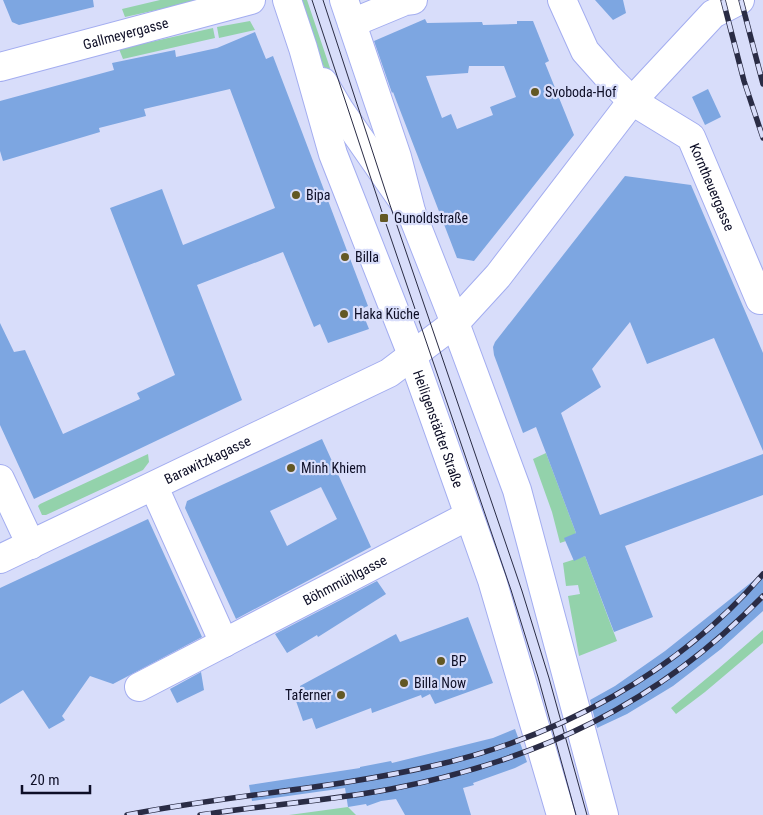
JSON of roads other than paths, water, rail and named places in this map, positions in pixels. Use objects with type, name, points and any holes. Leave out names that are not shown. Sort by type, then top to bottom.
[{"type":"main road","name":"Gallmeyergasse","points":[[2,60],[251,0]]},
{"type":"main road","name":"Heiligenstädter Straße","points":[[287,0],[303,48],[333,154],[412,355],[492,580],[561,815]]},
{"type":"main road","points":[[348,12],[413,0]]},
{"type":"main road","name":"Korntheuergasse","points":[[562,0],[585,51],[632,101],[691,137],[760,300]]},
{"type":"main road","points":[[412,355],[455,322],[498,276],[632,101],[713,14],[740,0]]},
{"type":"main road","name":"Heiligenstädter Straße","points":[[348,12],[397,157],[412,214],[455,322],[517,490],[604,815]]},
{"type":"main road","name":"Heiligenstädter Straße","points":[[303,48],[339,109],[412,214]]},
{"type":"main road","name":"Barawitzkagasse","points":[[0,559],[389,373],[412,355]]},
{"type":"main road","points":[[0,479],[30,545]]},
{"type":"main road","points":[[154,487],[224,644]]},
{"type":"main road","name":"Böhmmühlgasse","points":[[139,688],[468,516]]},
{"type":"tram line","points":[[312,0],[511,590],[538,677],[576,815]]},
{"type":"tram line","points":[[323,0],[390,205],[522,591],[549,678],[587,815]]},
{"type":"railway","points":[[723,0],[744,81],[763,138]]},
{"type":"railway","points":[[741,0],[763,84]]},
{"type":"railway","points":[[127,815],[394,774],[479,754],[525,738],[570,719],[613,696],[655,670],[694,641],[730,609],[763,574]]},
{"type":"railway","points":[[200,815],[344,797],[391,789],[444,777],[496,762],[545,744],[592,722],[638,697],[681,668],[723,634],[763,596]]},
{"type":"place","name":"Svoboda-Hof","points":[[535,92]]},
{"type":"place","name":"Bipa","points":[[296,195]]},
{"type":"place","name":"Gunoldstraße","points":[[384,218]]},
{"type":"place","name":"Billa","points":[[345,257]]},
{"type":"place","name":"Haka Küche","points":[[344,314]]},
{"type":"place","name":"Minh Khiem","points":[[291,468]]},
{"type":"place","name":"BP","points":[[441,661]]},
{"type":"place","name":"Billa Now","points":[[404,683]]},
{"type":"place","name":"Taferner","points":[[341,695]]}]
